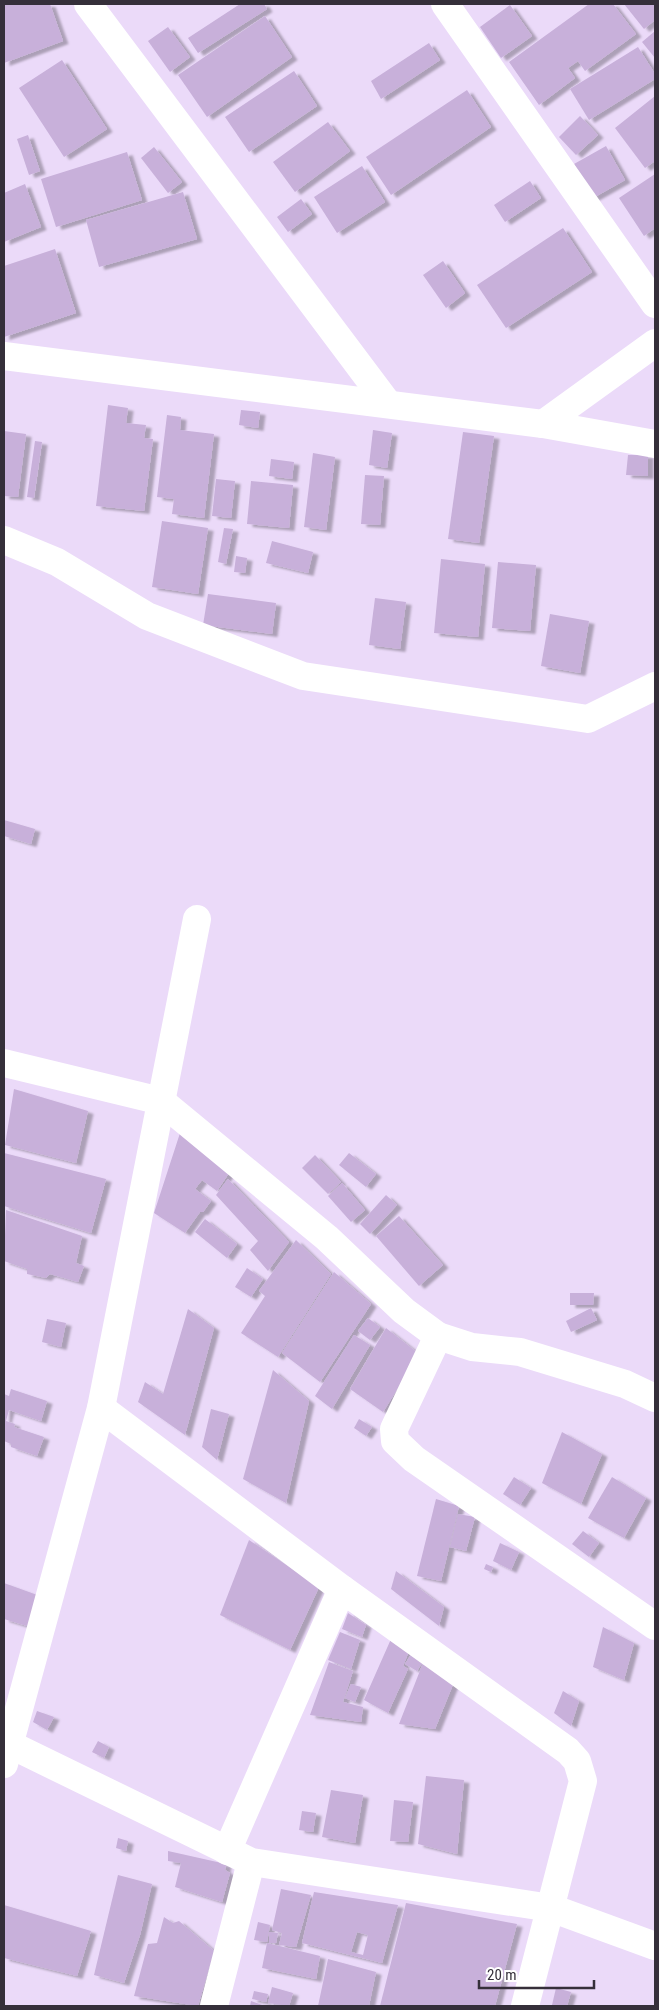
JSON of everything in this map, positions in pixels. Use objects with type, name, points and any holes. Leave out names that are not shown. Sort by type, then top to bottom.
[{"type":"street","points":[[88,4],[388,404]]},
{"type":"street","points":[[446,4],[655,304]]},
{"type":"street","points":[[543,424],[655,343]]},
{"type":"street","points":[[4,356],[543,424],[655,444]]},
{"type":"street","points":[[4,540],[57,562],[147,616],[303,676],[588,719],[655,686]]},
{"type":"street","points":[[197,919],[101,1408],[6,1749],[251,1862],[551,1908],[655,1946]]},
{"type":"street","points":[[4,1063],[161,1101],[327,1238],[404,1311],[438,1336],[472,1347],[520,1352],[625,1384],[655,1398]]},
{"type":"street","points":[[438,1336],[394,1429],[395,1441],[414,1460],[655,1626]]},
{"type":"street","points":[[101,1408],[342,1589],[560,1746],[577,1761],[583,1781],[525,2006]]},
{"type":"street","points":[[227,1851],[342,1589]]},
{"type":"street","points":[[214,2006],[251,1862]]},
{"type":"building","points":[[4,4],[50,4],[63,41],[4,63]]},
{"type":"building","points":[[240,4],[264,4],[267,9],[198,53],[188,38]]},
{"type":"building","points":[[589,4],[613,4],[636,34],[585,71],[578,61],[568,68],[575,78],[539,105],[509,62]]},
{"type":"building","points":[[624,4],[655,4],[655,20],[644,29]]},
{"type":"building","points":[[510,5],[532,36],[501,58],[480,27]]},
{"type":"building","points":[[265,16],[292,57],[207,117],[178,75]]},
{"type":"building","points":[[168,27],[190,57],[170,72],[148,41]]},
{"type":"building","points":[[655,31],[655,58],[642,42]]},
{"type":"building","points":[[429,43],[440,60],[381,99],[371,81]]},
{"type":"building","points":[[638,47],[655,74],[655,79],[589,120],[570,89]]},
{"type":"building","points":[[62,60],[107,129],[64,157],[19,88]]},
{"type":"building","points":[[294,71],[317,106],[249,152],[225,117]]},
{"type":"building","points":[[467,90],[491,127],[391,195],[366,157]]},
{"type":"building","points":[[655,96],[655,161],[645,168],[615,128]]},
{"type":"building","points":[[580,116],[598,135],[576,155],[559,137]]},
{"type":"building","points":[[328,122],[350,151],[295,192],[273,162]]},
{"type":"building","points":[[28,135],[40,171],[29,175],[17,139]]},
{"type":"building","points":[[606,146],[625,180],[593,198],[574,164]]},
{"type":"building","points":[[154,147],[182,182],[168,193],[141,158]]},
{"type":"building","points":[[127,152],[142,200],[56,227],[41,179]]},
{"type":"building","points":[[362,166],[385,202],[337,233],[314,197]]},
{"type":"building","points":[[655,174],[655,228],[644,236],[619,198]]},
{"type":"building","points":[[530,181],[541,198],[505,222],[494,205]]},
{"type":"building","points":[[25,184],[41,227],[4,242],[4,193]]},
{"type":"building","points":[[183,192],[197,239],[99,267],[86,220]]},
{"type":"building","points":[[301,199],[312,214],[288,232],[277,217]]},
{"type":"building","points":[[563,228],[592,272],[506,328],[477,285]]},
{"type":"building","points":[[55,249],[76,313],[4,337],[4,266]]},
{"type":"building","points":[[443,261],[465,293],[446,308],[423,275]]},
{"type":"building","points":[[108,405],[128,408],[126,423],[146,425],[144,438],[153,439],[144,511],[96,506]]},
{"type":"building","points":[[241,410],[260,412],[258,428],[239,425]]},
{"type":"building","points":[[167,415],[181,417],[180,430],[214,434],[204,518],[172,514],[174,499],[157,497]]},
{"type":"building","points":[[373,430],[392,433],[387,468],[369,465]]},
{"type":"building","points":[[4,431],[26,434],[18,497],[4,496]]},
{"type":"building","points":[[463,432],[494,436],[479,543],[448,539]]},
{"type":"building","points":[[35,441],[42,442],[34,498],[27,497]]},
{"type":"building","points":[[313,453],[335,457],[326,530],[304,527]]},
{"type":"building","points":[[628,455],[648,455],[648,476],[626,475]]},
{"type":"building","points":[[271,459],[294,462],[292,479],[269,476]]},
{"type":"building","points":[[365,475],[384,476],[380,525],[361,524]]},
{"type":"building","points":[[216,479],[235,481],[231,518],[212,516]]},
{"type":"building","points":[[251,481],[293,485],[289,528],[247,524]]},
{"type":"building","points":[[162,521],[208,528],[198,594],[152,587]]},
{"type":"building","points":[[224,528],[233,529],[226,564],[218,562]]},
{"type":"building","points":[[272,541],[313,552],[308,573],[266,563]]},
{"type":"building","points":[[236,556],[247,558],[245,573],[234,572]]},
{"type":"building","points":[[441,559],[485,564],[478,637],[434,633]]},
{"type":"building","points":[[498,562],[536,565],[530,631],[492,628]]},
{"type":"building","points":[[208,594],[276,603],[272,634],[203,625]]},
{"type":"building","points":[[375,598],[406,602],[400,649],[369,645]]},
{"type":"building","points":[[550,614],[589,621],[580,673],[541,666]]},
{"type":"building","points":[[4,820],[35,829],[31,844],[4,836]]},
{"type":"building","points":[[14,1089],[88,1111],[76,1163],[5,1145]]},
{"type":"building","points":[[181,1130],[229,1173],[217,1191],[202,1180],[195,1189],[211,1201],[203,1212],[200,1212],[185,1233],[154,1213]]},
{"type":"building","points":[[4,1153],[106,1179],[91,1233],[4,1206]]},
{"type":"building","points":[[349,1153],[376,1174],[366,1187],[339,1165]]},
{"type":"building","points":[[315,1155],[341,1182],[328,1194],[302,1168]]},
{"type":"building","points":[[228,1179],[289,1242],[268,1271],[250,1250],[258,1241],[216,1195]]},
{"type":"building","points":[[342,1183],[365,1210],[351,1222],[328,1196]]},
{"type":"building","points":[[386,1195],[397,1205],[370,1234],[360,1224]]},
{"type":"building","points":[[6,1210],[82,1236],[76,1263],[84,1266],[78,1282],[50,1274],[46,1278],[27,1274],[27,1269],[4,1261]]},
{"type":"building","points":[[399,1216],[443,1265],[419,1286],[376,1236]]},
{"type":"building","points":[[205,1219],[237,1244],[227,1258],[195,1232]]},
{"type":"building","points":[[296,1240],[331,1274],[278,1357],[241,1333],[265,1296],[259,1291]]},
{"type":"building","points":[[247,1268],[263,1279],[251,1297],[235,1287]]},
{"type":"building","points":[[334,1272],[371,1304],[320,1382],[282,1353]]},
{"type":"building","points":[[570,1293],[594,1293],[593,1305],[570,1305]]},
{"type":"building","points":[[591,1308],[597,1320],[571,1332],[566,1321]]},
{"type":"building","points":[[188,1309],[214,1328],[185,1435],[138,1402],[145,1382],[163,1394]]},
{"type":"building","points":[[368,1318],[380,1327],[370,1340],[358,1331]]},
{"type":"building","points":[[47,1319],[66,1323],[61,1347],[42,1342]]},
{"type":"building","points":[[386,1328],[419,1354],[383,1412],[350,1389]]},
{"type":"building","points":[[354,1335],[370,1345],[332,1409],[315,1396]]},
{"type":"building","points":[[273,1370],[309,1401],[286,1503],[243,1479]]},
{"type":"building","points":[[11,1389],[47,1401],[41,1421],[9,1410],[6,1421],[15,1424],[14,1427],[44,1437],[37,1456],[11,1447],[11,1444],[4,1441],[4,1394],[9,1396]]},
{"type":"building","points":[[211,1409],[229,1414],[217,1460],[202,1447]]},
{"type":"building","points":[[359,1419],[372,1427],[366,1436],[354,1428]]},
{"type":"building","points":[[562,1432],[602,1454],[581,1504],[542,1483]]},
{"type":"building","points":[[514,1477],[531,1488],[520,1505],[503,1494]]},
{"type":"building","points":[[612,1477],[646,1498],[624,1538],[588,1518]]},
{"type":"building","points":[[436,1499],[459,1506],[441,1581],[417,1576]]},
{"type":"building","points":[[458,1514],[475,1517],[466,1551],[450,1547]]},
{"type":"building","points":[[583,1531],[599,1543],[589,1557],[572,1544]]},
{"type":"building","points":[[249,1540],[319,1587],[290,1650],[220,1615]]},
{"type":"building","points":[[500,1543],[519,1552],[511,1570],[493,1561]]},
{"type":"building","points":[[486,1564],[493,1567],[491,1572],[484,1569]]},
{"type":"building","points":[[396,1571],[444,1607],[439,1626],[391,1589]]},
{"type":"building","points":[[4,1583],[40,1596],[34,1628],[4,1619]]},
{"type":"building","points":[[348,1613],[366,1625],[362,1637],[342,1629]]},
{"type":"building","points":[[603,1627],[634,1643],[624,1680],[593,1667]]},
{"type":"building","points":[[340,1632],[360,1640],[351,1669],[328,1660]]},
{"type":"building","points":[[391,1639],[411,1646],[403,1666],[408,1669],[388,1713],[364,1700]]},
{"type":"building","points":[[412,1653],[424,1660],[417,1671],[405,1664]]},
{"type":"building","points":[[329,1662],[353,1671],[343,1702],[363,1707],[361,1722],[310,1715]]},
{"type":"building","points":[[423,1663],[454,1682],[435,1729],[399,1724]]},
{"type":"building","points":[[351,1684],[361,1687],[355,1702],[345,1698]]},
{"type":"building","points":[[563,1691],[579,1701],[571,1726],[554,1713]]},
{"type":"building","points":[[37,1711],[54,1717],[47,1730],[33,1722]]},
{"type":"building","points":[[98,1741],[109,1747],[104,1758],[92,1752]]},
{"type":"building","points":[[426,1776],[464,1780],[457,1854],[418,1844]]},
{"type":"building","points":[[331,1790],[363,1795],[355,1843],[322,1837]]},
{"type":"building","points":[[394,1800],[413,1802],[408,1842],[390,1841]]},
{"type":"building","points":[[302,1811],[316,1813],[313,1832],[299,1830]]},
{"type":"building","points":[[118,1838],[128,1841],[126,1851],[116,1848]]},
{"type":"building","points":[[168,1851],[226,1864],[225,1870],[230,1873],[222,1902],[175,1887],[181,1863],[168,1861]]},
{"type":"building","points":[[118,1875],[152,1884],[140,1935],[124,1983],[94,1975]]},
{"type":"building","points":[[281,1889],[311,1895],[296,1947],[279,1945],[282,1933],[272,1930]]},
{"type":"building","points":[[314,1892],[398,1905],[382,1963],[302,1943]],"holes":[[[357,1932],[368,1935],[363,1955],[351,1952]]]},
{"type":"building","points":[[406,1903],[517,1924],[495,2006],[380,2006]]},
{"type":"building","points":[[4,1905],[91,1931],[77,1976],[4,1958]]},
{"type":"building","points":[[164,1917],[173,1923],[179,1921],[214,1951],[198,2006],[134,1996],[148,1944],[157,1943]]},
{"type":"building","points":[[258,1922],[270,1925],[267,1942],[254,1940]]},
{"type":"building","points":[[269,1932],[278,1933],[276,1943],[269,1943]]},
{"type":"building","points":[[267,1943],[320,1956],[316,1979],[262,1968]]},
{"type":"building","points":[[328,1959],[376,1972],[369,2006],[318,2006]]},
{"type":"building","points":[[272,1987],[293,1993],[289,2006],[268,2003]]},
{"type":"building","points":[[556,1988],[571,1992],[567,2006],[552,2005]]},
{"type":"building","points":[[254,1991],[268,1994],[266,2002],[252,1999]]},
{"type":"building","points":[[251,2001],[265,2006],[250,2006]]}]
